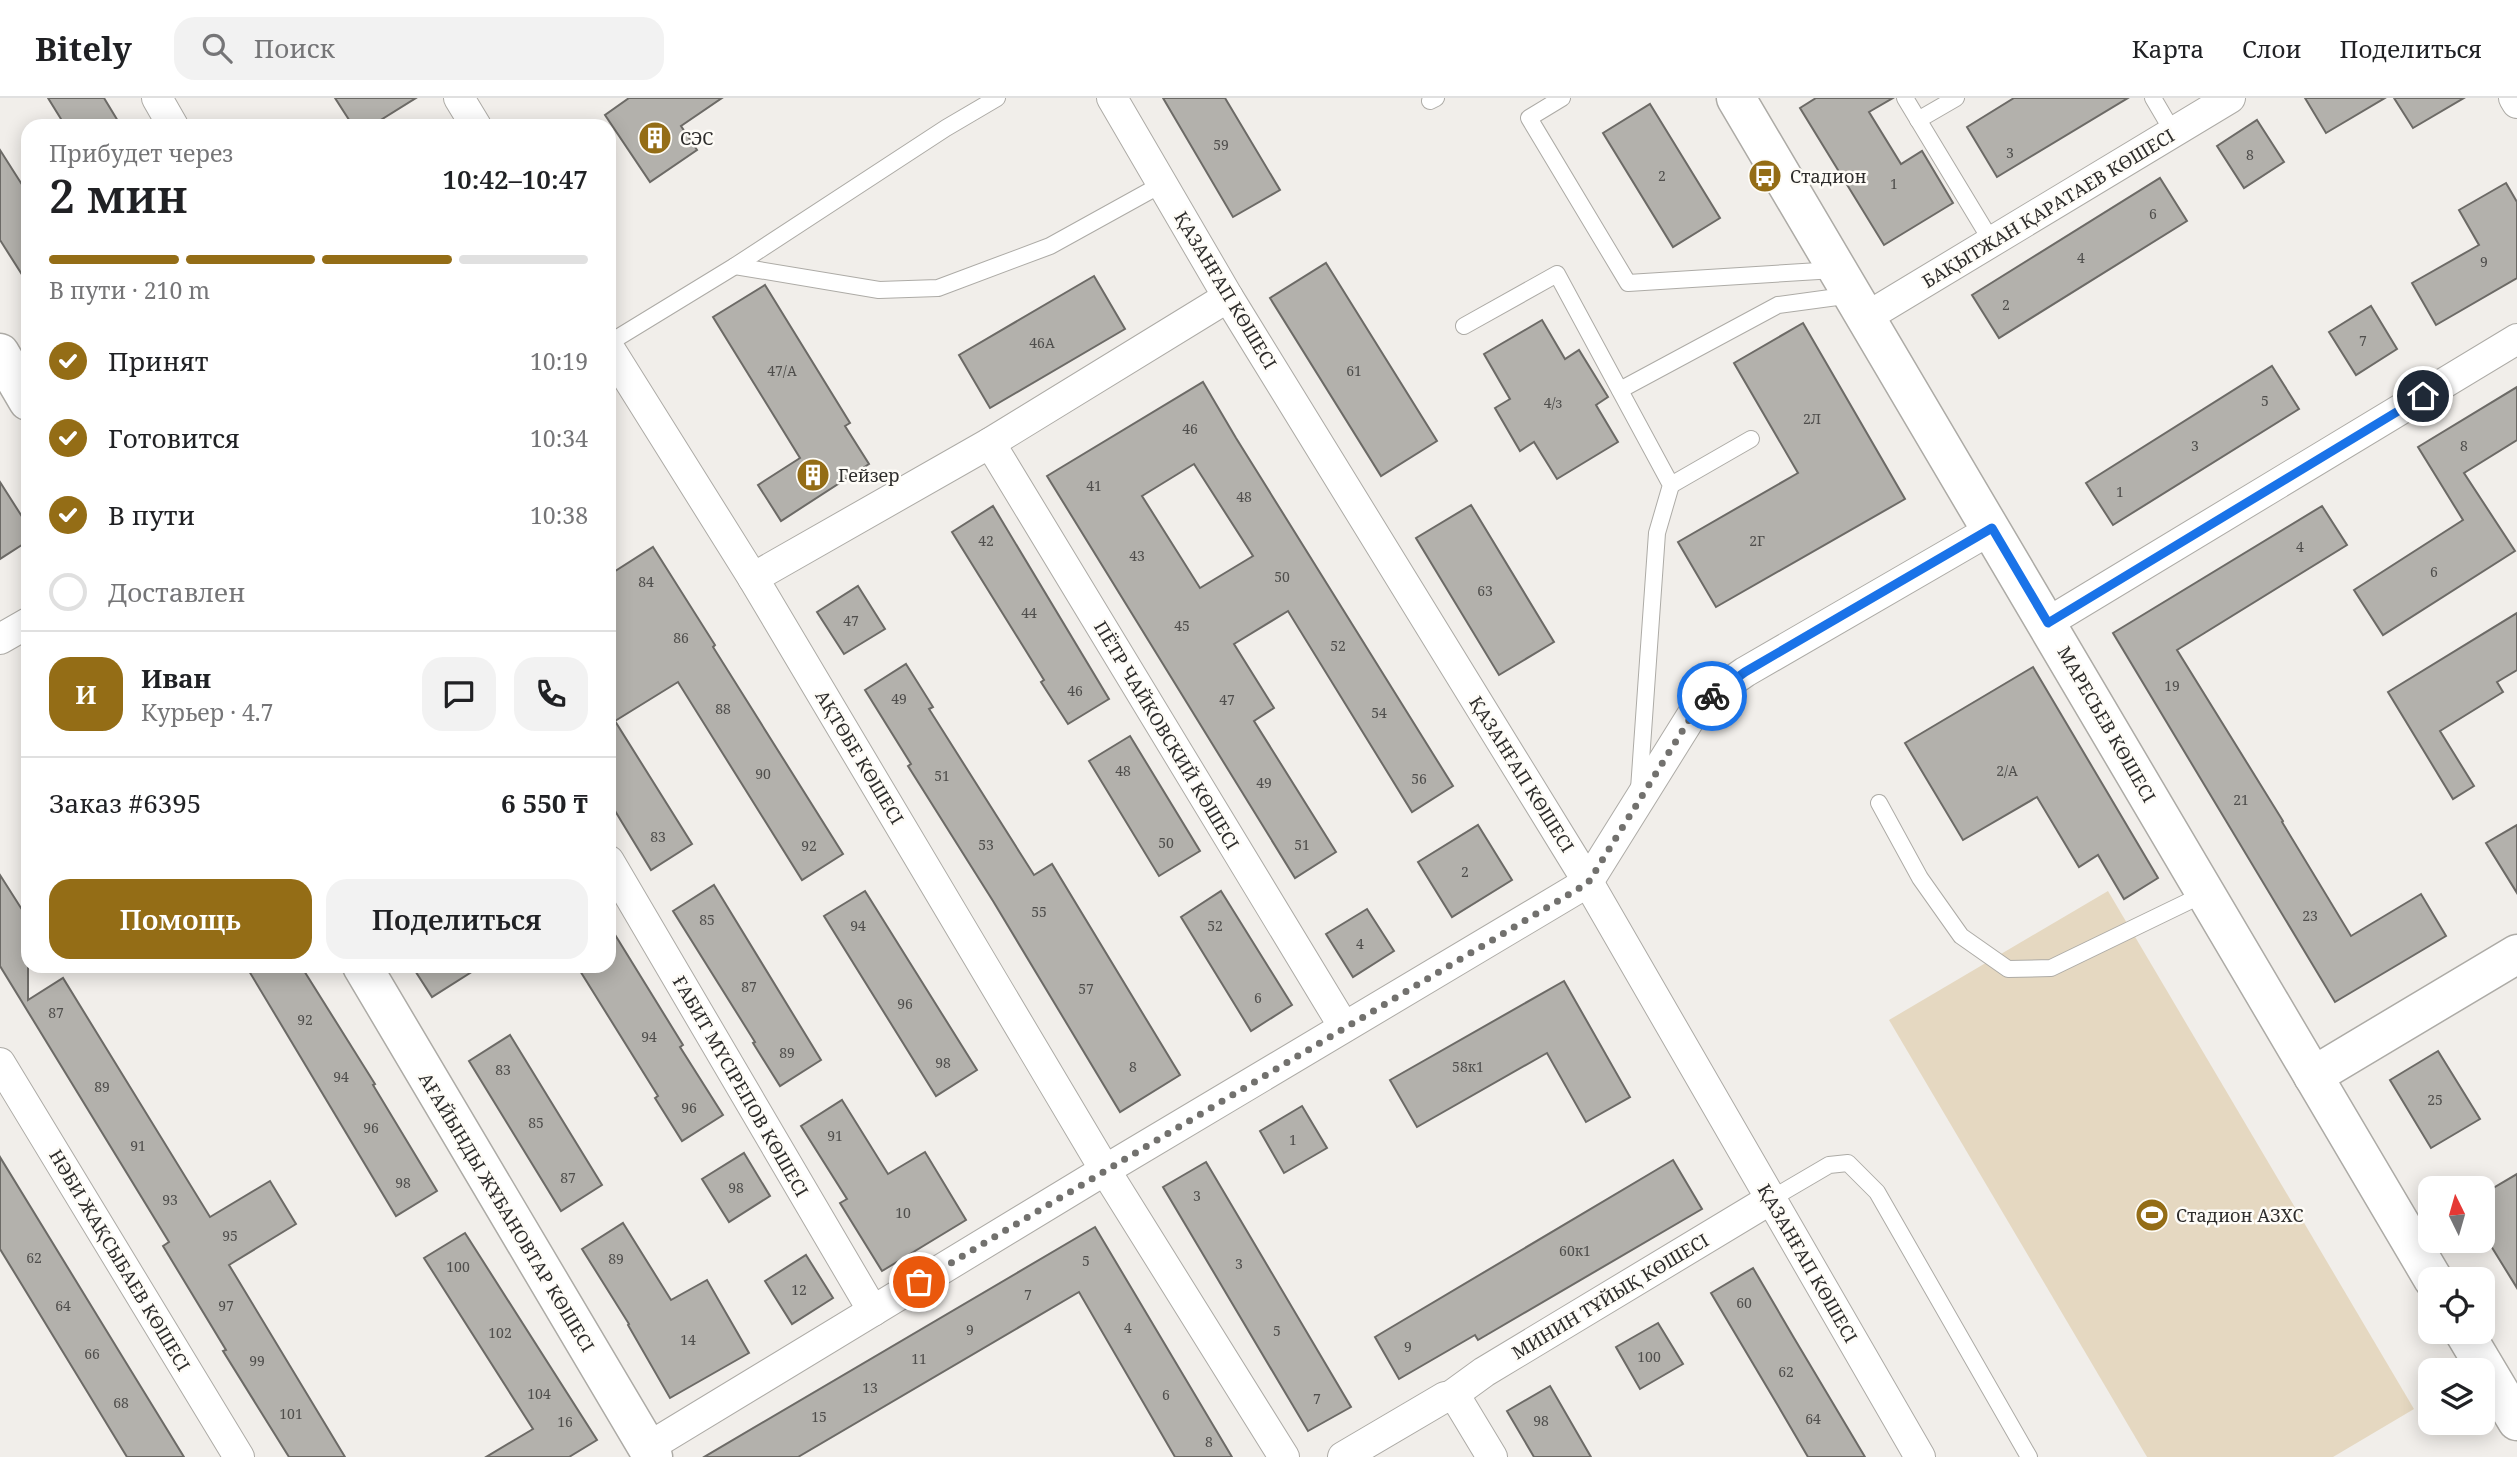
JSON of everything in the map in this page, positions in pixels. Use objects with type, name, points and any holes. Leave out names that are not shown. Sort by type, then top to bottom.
[{"type":"main road","name":"МАРЕСЬЕВ КӨШЕСІ","points":[[1741,100],[1852,294],[2427,1267]]},
{"type":"main road","points":[[0,353],[21,389]]},
{"type":"main road","points":[[2313,1076],[2517,954]]},
{"type":"main road","name":"АҒАЙЫНДЫ ЖҰБАНОВТАР КӨШЕСІ","points":[[366,973],[644,1454]]},
{"type":"main road","points":[[2472,1344],[2517,1421]]},
{"type":"street","points":[[157,98],[169,119]]},
{"type":"street","points":[[459,98],[472,119]]},
{"type":"street","name":"ҚАЗАНҒАП КӨШЕСІ","points":[[1112,98],[1164,183],[1228,297],[1588,883],[1920,1457]]},
{"type":"street","name":"БАҚЫТЖАН ҚАРАТАЕВ КӨШЕСІ","points":[[1852,294],[1992,242],[2230,98]]},
{"type":"street","points":[[2514,98],[2517,103]]},
{"type":"street","points":[[752,578],[990,443],[1228,297]]},
{"type":"street","points":[[2048,623],[2517,339]]},
{"type":"street","name":"АҚТӨБЕ КӨШЕСІ","points":[[616,356],[752,578],[1105,1170]]},
{"type":"street","name":"ПЁТР ЧАЙКОВСКИЙ КӨШЕСІ","points":[[990,443],[1343,1027]]},
{"type":"street","points":[[644,1454],[1105,1170],[1588,883],[1699,704],[1745,672],[1992,528]]},
{"type":"street","points":[[0,639],[21,627]]},
{"type":"street","name":"ҒАБИТ МҮСІРЕПОВ КӨШЕСІ","points":[[616,873],[873,1311]]},
{"type":"street","name":"НӘБИ ЖАҚСЫБАЕВ КӨШЕСІ","points":[[0,1063],[239,1457]]},
{"type":"street","points":[[1105,1170],[1284,1457]]},
{"type":"street","name":"МИНИН ТҰЙЫҚ КӨШЕСІ","points":[[1343,1457],[1444,1397],[1451,1396],[1484,1372],[1771,1199]]},
{"type":"street","points":[[1451,1396],[1457,1399],[1492,1457]]},
{"type":"lane","points":[[616,341],[997,98]]},
{"type":"lane","points":[[1562,98],[1529,118],[1628,282],[1852,294]]},
{"type":"lane","points":[[1905,98],[1992,242]]},
{"type":"lane","points":[[1918,120],[1956,98]]},
{"type":"lane","points":[[2153,98],[2173,132]]},
{"type":"lane","points":[[734,267],[879,290],[937,288],[1050,246],[1164,183]]},
{"type":"lane","points":[[1464,326],[1557,274],[1671,485]]},
{"type":"lane","points":[[1620,390],[1778,304],[1852,294]]},
{"type":"lane","points":[[1638,802],[1657,533],[1671,485],[1751,439]]},
{"type":"lane","points":[[1879,803],[1920,878],[1961,936],[2008,969],[2051,968],[2206,893]]},
{"type":"lane","points":[[1771,1199],[1829,1165],[1848,1163],[1860,1174],[1877,1192],[2029,1457]]},
{"type":"shaded area","name":"Стадион АЗХС","points":[[2108,891],[2414,1409],[2333,1457],[2147,1457],[1889,1020]]},
{"type":"building","points":[[48,98],[104,98],[117,119],[61,119]]},
{"type":"building","points":[[335,98],[416,98],[382,119],[348,119]]},
{"type":"building","name":"СЭС","points":[[629,98],[722,98],[681,126],[697,150],[650,182],[616,131],[616,119],[608,119],[605,115]]},
{"type":"building","points":[[1163,98],[1225,98],[1280,190],[1233,217]]},
{"type":"building","points":[[1816,98],[1893,98],[1869,112],[1901,164],[1922,151],[1953,203],[1884,245],[1800,108]]},
{"type":"building","points":[[2014,98],[2128,98],[1997,177],[1967,127]]},
{"type":"building","points":[[2305,98],[2385,98],[2326,133]]},
{"type":"building","points":[[2394,98],[2464,98],[2413,128]]},
{"type":"building","points":[[1650,104],[1720,218],[1673,247],[1603,133]]},
{"type":"building","points":[[2257,120],[2284,162],[2244,188],[2217,146]]},
{"type":"building","points":[[0,150],[21,183],[21,273],[0,240]]},
{"type":"building","points":[[2160,178],[2187,221],[1999,338],[1972,295]]},
{"type":"building","points":[[2506,183],[2517,202],[2517,278],[2436,325],[2412,283],[2479,245],[2459,210]]},
{"type":"building","points":[[1326,263],[1437,441],[1381,476],[1270,298]]},
{"type":"building","points":[[1094,276],[1125,329],[990,408],[959,355]]},
{"type":"building","points":[[765,285],[850,423],[845,426],[869,464],[781,521],[758,485],[800,458],[713,317]]},
{"type":"building","points":[[2371,306],[2397,349],[2356,375],[2329,332]]},
{"type":"building","points":[[1542,320],[1565,359],[1579,350],[1608,397],[1596,405],[1618,442],[1557,479],[1534,442],[1520,451],[1495,408],[1510,399],[1484,354]]},
{"type":"building","points":[[1803,323],[1905,499],[1716,607],[1678,542],[1798,473],[1734,363]]},
{"type":"building","points":[[2272,366],[2299,409],[2113,525],[2086,483]]},
{"type":"building","points":[[1203,382],[1453,786],[1412,812],[1288,611],[1234,644],[1274,708],[1254,721],[1336,852],[1295,878],[1047,476]],"holes":[[[1194,464],[1253,556],[1200,588],[1142,496]]]},
{"type":"building","points":[[2517,387],[2517,440],[2464,473],[2515,551],[2383,635],[2354,590],[2463,520],[2418,447]]},
{"type":"building","points":[[0,482],[21,515],[21,546],[0,559]]},
{"type":"building","points":[[1471,505],[1554,642],[1499,675],[1416,538]]},
{"type":"building","points":[[993,506],[1109,699],[1068,724],[1041,682],[1044,680],[952,532]]},
{"type":"building","points":[[2322,506],[2347,545],[2177,650],[2351,936],[2421,894],[2446,936],[2335,1002],[2113,633]]},
{"type":"building","points":[[653,547],[843,854],[802,880],[678,682],[616,720],[616,571]]},
{"type":"building","points":[[858,586],[885,629],[844,654],[817,612]]},
{"type":"building","points":[[2517,613],[2517,670],[2497,682],[2503,692],[2440,731],[2474,786],[2453,799],[2388,692]]},
{"type":"building","points":[[906,664],[933,707],[929,709],[1034,875],[1052,864],[1180,1075],[1120,1112],[908,766],[911,764],[865,690]]},
{"type":"building","points":[[2033,667],[2158,878],[2124,899],[2098,855],[2079,867],[2037,797],[1963,840],[1905,743]]},
{"type":"building","points":[[616,723],[692,844],[651,870],[616,812]]},
{"type":"building","points":[[1130,736],[1200,851],[1159,876],[1089,761]]},
{"type":"building","points":[[1478,825],[1512,880],[1452,917],[1418,862]]},
{"type":"building","points":[[2517,825],[2517,893],[2486,843]]},
{"type":"building","points":[[0,875],[21,908],[21,973],[28,973],[28,1000],[63,978],[210,1217],[270,1181],[296,1224],[229,1265],[345,1457],[289,1457],[223,1351],[226,1350],[163,1246],[169,1242],[0,966]]},
{"type":"building","points":[[714,885],[821,1060],[780,1086],[673,911]]},
{"type":"building","points":[[865,891],[977,1070],[936,1096],[824,916]]},
{"type":"building","points":[[1221,891],[1292,1005],[1251,1031],[1181,917]]},
{"type":"building","points":[[1367,909],[1394,951],[1353,977],[1326,934]]},
{"type":"building","points":[[616,936],[723,1115],[682,1141],[655,1098],[658,1096],[581,973],[616,973]]},
{"type":"building","points":[[250,973],[305,973],[375,1084],[373,1085],[437,1191],[396,1216]]},
{"type":"building","points":[[417,973],[470,973],[432,997]]},
{"type":"building","points":[[1564,981],[1630,1097],[1586,1122],[1547,1053],[1417,1127],[1390,1080]]},
{"type":"building","points":[[510,1035],[602,1185],[561,1211],[469,1061]]},
{"type":"building","points":[[2438,1051],[2480,1119],[2431,1148],[2390,1080]]},
{"type":"building","points":[[842,1100],[888,1174],[925,1152],[966,1220],[882,1271],[840,1203],[847,1199],[801,1126]]},
{"type":"building","points":[[1302,1106],[1327,1148],[1284,1173],[1260,1131]]},
{"type":"building","points":[[744,1153],[770,1196],[729,1222],[702,1179]]},
{"type":"building","points":[[0,1157],[184,1457],[127,1457],[0,1249]]},
{"type":"building","points":[[1673,1160],[1702,1209],[1478,1340],[1475,1335],[1399,1379],[1375,1337]]},
{"type":"building","points":[[1206,1162],[1351,1407],[1308,1431],[1163,1187]]},
{"type":"building","points":[[2517,1174],[2517,1288],[2495,1253],[2496,1186]]},
{"type":"building","points":[[623,1223],[671,1300],[707,1280],[749,1353],[670,1398],[629,1324],[582,1249]]},
{"type":"building","points":[[1095,1227],[1232,1457],[1175,1457],[1079,1292],[798,1457],[704,1457]]},
{"type":"building","points":[[465,1233],[597,1440],[569,1457],[486,1457],[533,1429],[424,1258]]},
{"type":"building","points":[[806,1255],[833,1298],[792,1324],[765,1281]]},
{"type":"building","points":[[1753,1268],[1865,1457],[1808,1457],[1711,1293]]},
{"type":"building","points":[[1658,1323],[1683,1364],[1640,1389],[1616,1347]]},
{"type":"building","points":[[1550,1386],[1591,1457],[1534,1457],[1507,1411]]},
{"type":"way so far","points":[[919,1282],[1588,883],[1699,704],[1712,696]]},
{"type":"place","name":"СЭС","points":[[655,138]]},
{"type":"place","name":"Стадион","points":[[1765,176]]},
{"type":"place","name":"Гейзер","points":[[813,475]]},
{"type":"place","name":"Стадион АЗХС","points":[[2152,1215]]},
{"type":"route","points":[[1712,696],[1745,672],[1992,528],[2048,623],[2423,396]]}]
